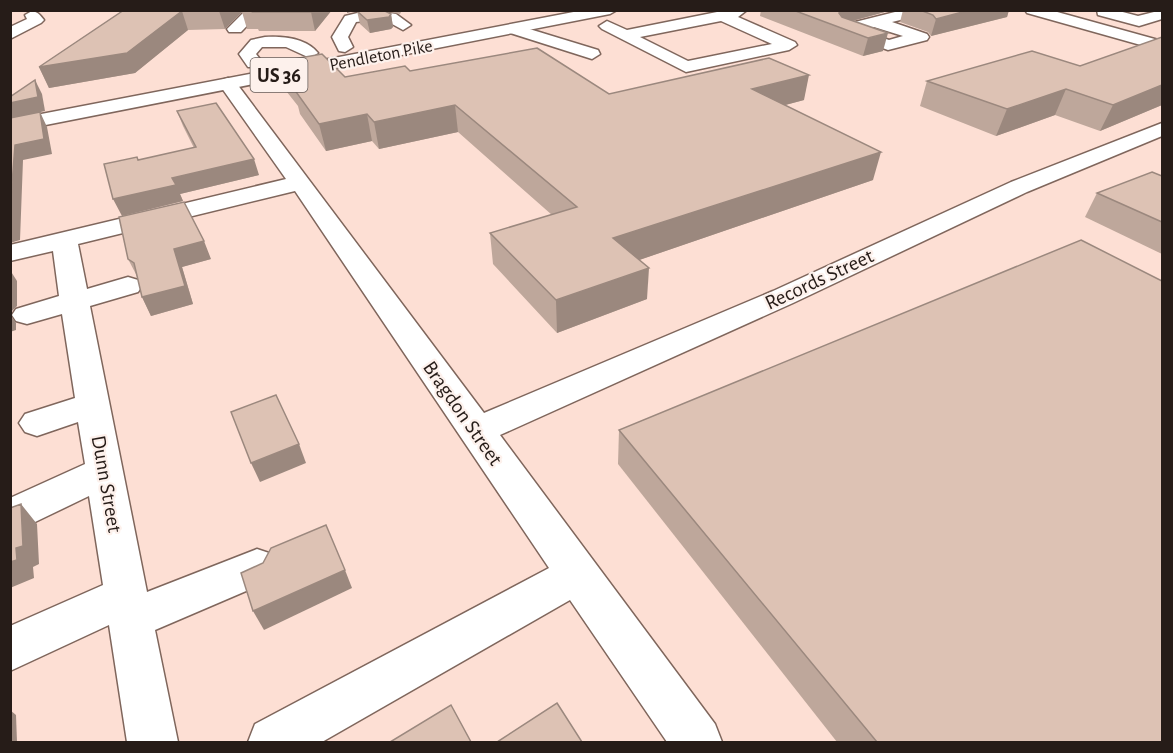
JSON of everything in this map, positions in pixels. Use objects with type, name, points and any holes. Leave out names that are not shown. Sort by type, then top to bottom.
[{"type":"street","points":[[235,29],[255,10]]},
{"type":"street","name":"Pendleton Pike","points":[[10,126],[241,74],[309,53],[550,10]]},
{"type":"street","points":[[532,36],[601,19],[687,10]]},
{"type":"street","points":[[876,22],[924,10]]},
{"type":"street","points":[[1032,10],[1162,46]]},
{"type":"street","points":[[1066,20],[1150,10]]},
{"type":"street","points":[[10,20],[35,13],[36,20],[10,34]]},
{"type":"street","points":[[1110,13],[1139,21],[1162,14]]},
{"type":"street","points":[[345,47],[340,37],[350,19],[379,14],[392,16],[403,25]]},
{"type":"street","points":[[601,19],[633,39],[686,67],[789,45],[740,17],[723,16],[633,39]]},
{"type":"street","points":[[633,39],[740,17]]},
{"type":"street","name":"Pendleton Pike","points":[[32,103],[241,74],[513,29],[601,19]]},
{"type":"street","points":[[513,29],[592,54]]},
{"type":"street","points":[[1142,41],[1162,34]]},
{"type":"street","name":"Bragdon Street","points":[[241,74],[300,183],[697,742]]},
{"type":"street","name":"Records Street","points":[[476,432],[783,297],[1019,187],[1162,129]]},
{"type":"street","points":[[10,253],[300,183]]},
{"type":"street","name":"Dunn Street","points":[[64,240],[151,735]]},
{"type":"street","points":[[27,315],[76,306],[132,289]]},
{"type":"street","points":[[37,423],[93,404]]},
{"type":"street","points":[[19,512],[104,472]]},
{"type":"street","points":[[10,649],[257,567]]},
{"type":"street","points":[[273,742],[577,573]]},
{"type":"building","points":[[124,10],[219,10],[182,11],[127,53],[39,67]]},
{"type":"building","points":[[255,10],[313,10],[311,12],[253,12]]},
{"type":"building","points":[[383,10],[391,14],[389,17],[367,20],[357,11]]},
{"type":"building","points":[[793,10],[840,10],[842,17],[888,33],[868,38]]},
{"type":"building","points":[[920,10],[970,10],[936,19],[933,15]]},
{"type":"building","points":[[1162,37],[1162,85],[1113,105],[1066,89],[1007,109],[927,81],[1032,51],[1080,66]]},
{"type":"building","points":[[537,48],[609,94],[769,58],[809,75],[752,89],[881,152],[613,238],[649,268],[556,300],[490,233],[577,207],[455,105],[374,122],[367,114],[319,124],[294,89],[298,88],[276,62],[322,54],[345,77],[405,66],[410,71]]},
{"type":"building","points":[[35,80],[38,97],[10,103],[10,97]]},
{"type":"building","points":[[216,103],[254,159],[172,178],[176,185],[113,199],[104,164],[137,157],[138,160],[196,147],[177,111]]},
{"type":"building","points":[[40,112],[44,139],[15,145],[10,210],[10,118]]},
{"type":"building","points":[[1152,172],[1162,176],[1162,222],[1097,193]]},
{"type":"building","points":[[184,202],[204,241],[174,249],[185,286],[142,297],[134,263],[128,259],[119,217]]},
{"type":"building","points":[[1081,240],[1162,281],[1162,742],[877,742],[619,430]]},
{"type":"building","points":[[276,395],[299,444],[251,463],[231,412]]},
{"type":"building","points":[[21,504],[23,546],[16,548],[17,560],[10,562],[10,508]]},
{"type":"building","points":[[326,525],[345,570],[253,611],[241,573],[263,563],[271,548]]},
{"type":"building","points":[[557,703],[582,742],[497,742]]},
{"type":"building","points":[[451,705],[471,742],[390,742]]}]
